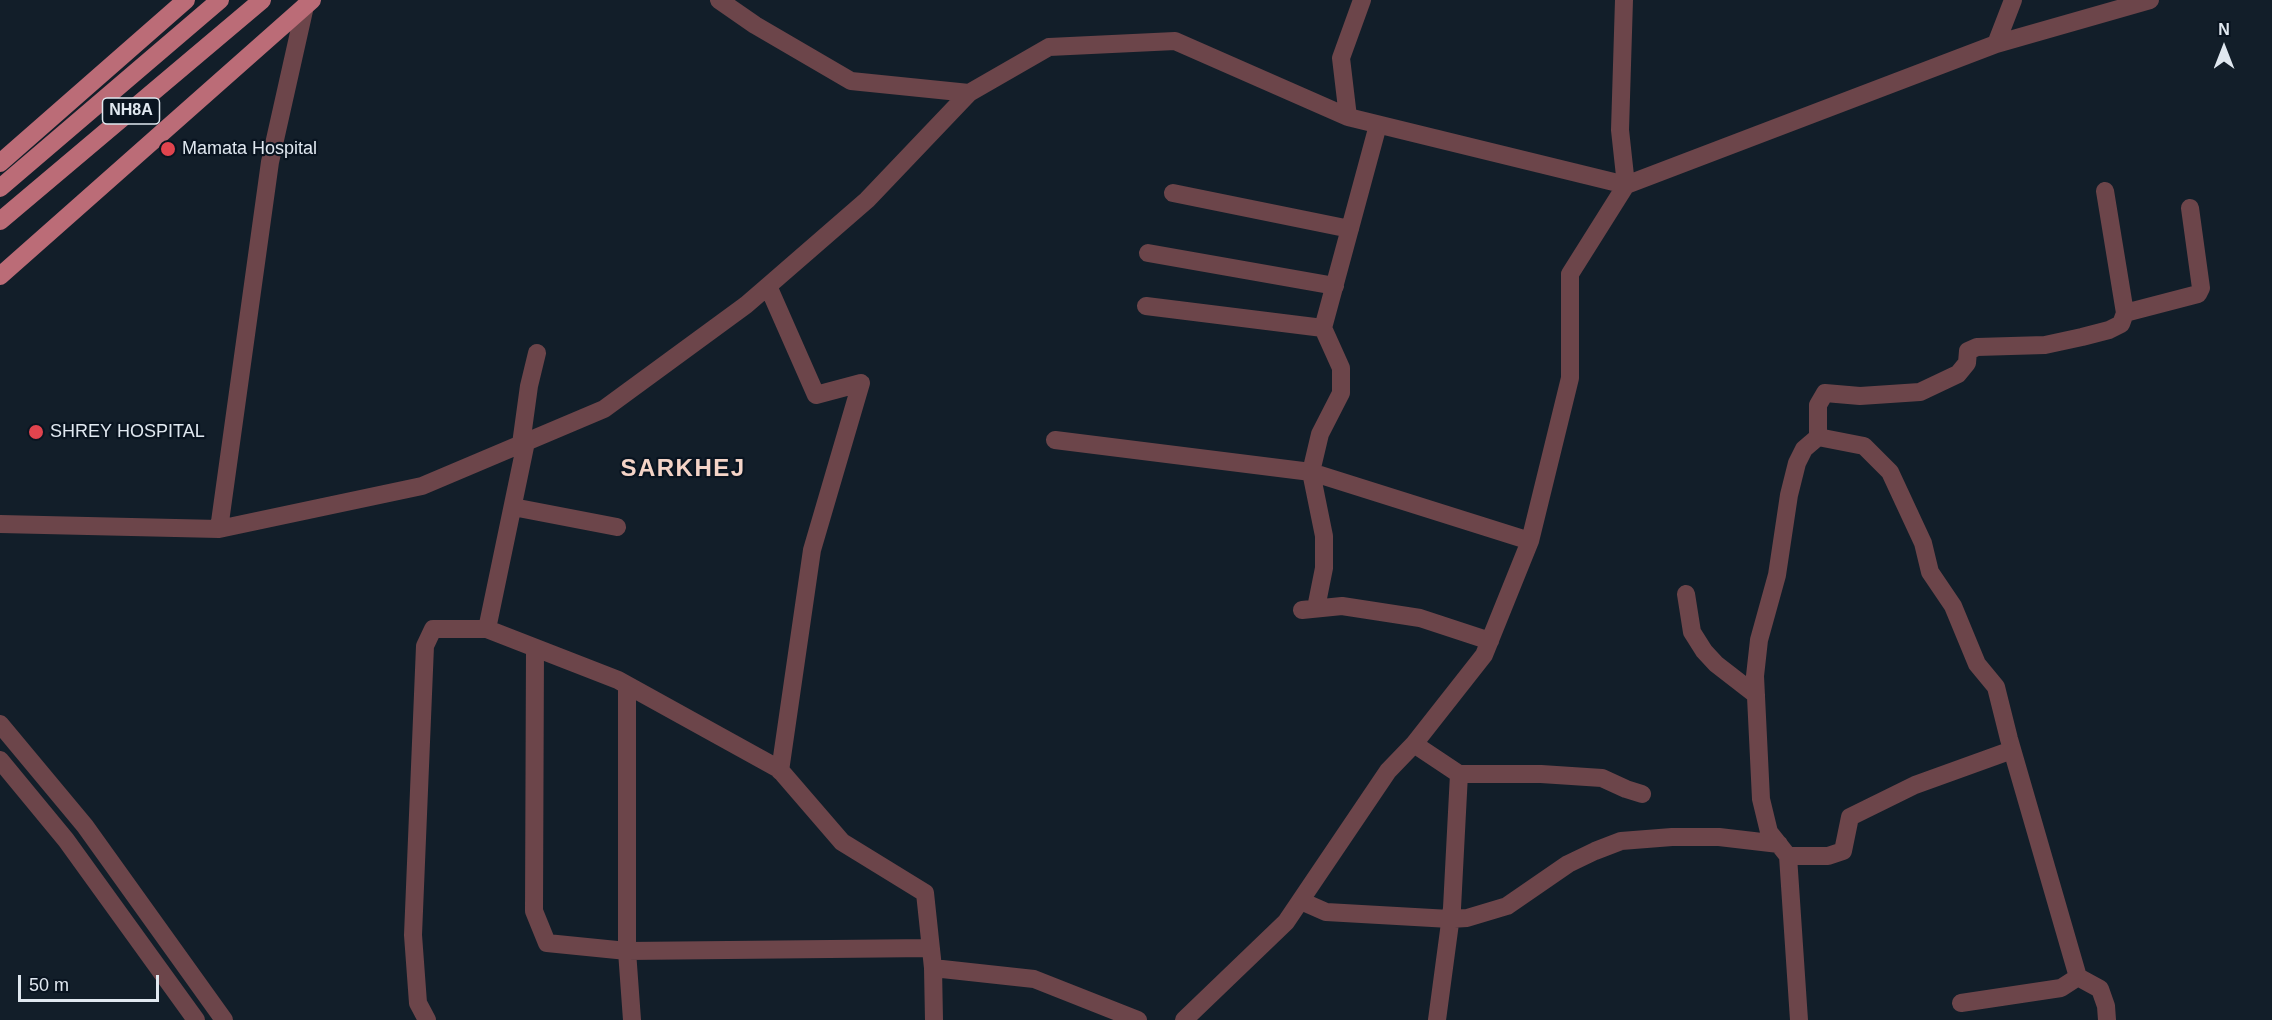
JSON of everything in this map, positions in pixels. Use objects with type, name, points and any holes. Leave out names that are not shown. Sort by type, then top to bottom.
[{"type":"main road","points":[[0,163],[186,0]]},
{"type":"main road","name":"NH8A","points":[[0,188],[220,0]]},
{"type":"main road","name":"NH8A","points":[[0,221],[262,0]]},
{"type":"main road","points":[[0,276],[308,3]]},
{"type":"street","points":[[719,0],[755,26],[851,81],[969,93]]},
{"type":"street","points":[[1348,117],[1341,58],[1362,0]]},
{"type":"street","points":[[1184,1020],[1287,921],[1388,771],[1414,744],[1484,655],[1530,541],[1570,378],[1570,274],[1626,185],[1620,130],[1624,0]]},
{"type":"street","points":[[1996,44],[2013,0]]},
{"type":"street","points":[[0,524],[219,529],[422,486],[604,409],[746,305],[768,286],[867,200],[969,93],[1049,47],[1175,41],[1348,117],[1626,185],[1996,44],[2150,0]]},
{"type":"street","points":[[219,529],[270,162],[308,3]]},
{"type":"street","points":[[1378,125],[1323,328],[1341,368],[1341,393],[1320,434],[1311,472],[1324,536],[1324,568],[1309,609],[1342,606],[1420,618],[1490,641]]},
{"type":"street","points":[[1799,1020],[1783,850],[1769,832],[1761,799],[1755,676],[1759,640],[1777,575],[1781,542],[1797,463],[1804,449],[1818,437],[1818,405],[1825,393],[1860,396],[1920,392],[1958,374],[1967,363],[1968,351],[1977,347],[2045,345],[2109,330],[2121,324],[2125,314],[2105,191]]},
{"type":"street","points":[[1173,193],[1350,229]]},
{"type":"street","points":[[2125,314],[2198,294],[2201,288],[2190,207]]},
{"type":"street","points":[[1148,254],[1335,286]]},
{"type":"street","points":[[768,286],[816,395],[861,383],[812,550],[780,771]]},
{"type":"street","points":[[1146,306],[1323,328]]},
{"type":"street","points":[[487,629],[513,507],[524,443],[529,386],[537,353]]},
{"type":"street","points":[[1818,437],[1864,446],[1890,472],[1923,543],[1930,572],[1953,606],[1977,664],[1996,687],[2078,977],[2100,989],[2106,1006],[2107,1020]]},
{"type":"street","points":[[1055,440],[1311,472],[1530,541]]},
{"type":"street","points":[[513,507],[617,527]]},
{"type":"street","points":[[1686,594],[1692,632],[1704,651],[1716,664],[1756,695]]},
{"type":"street","points":[[427,1020],[418,1003],[413,936],[426,646],[433,628],[487,629],[627,685],[780,771],[842,842],[925,893],[933,968],[934,1020]]},
{"type":"street","points":[[535,648],[534,911],[548,943],[627,951],[931,948]]},
{"type":"street","points":[[627,685],[627,951],[632,1020]]},
{"type":"street","points":[[0,724],[85,826],[224,1020]]},
{"type":"street","points":[[1414,744],[1458,774],[1541,774],[1602,778],[1642,794]]},
{"type":"street","points":[[1301,901],[1326,912],[1467,918],[1507,906],[1568,864],[1621,841],[1672,837],[1719,837],[1783,850],[1828,856],[1843,851],[1850,817],[1915,785],[2012,750]]},
{"type":"street","points":[[0,760],[66,840],[196,1020]]},
{"type":"street","points":[[1437,1020],[1450,919],[1458,774]]},
{"type":"street","points":[[933,968],[1034,979],[1138,1020]]},
{"type":"street","points":[[1961,1003],[2061,988],[2078,977]]},
{"type":"place","name":"Mamata Hospital","points":[[168,149]]},
{"type":"place","name":"SHREY HOSPITAL","points":[[36,432]]},
{"type":"district","name":"SARKHEJ","points":[[683,469]]}]
